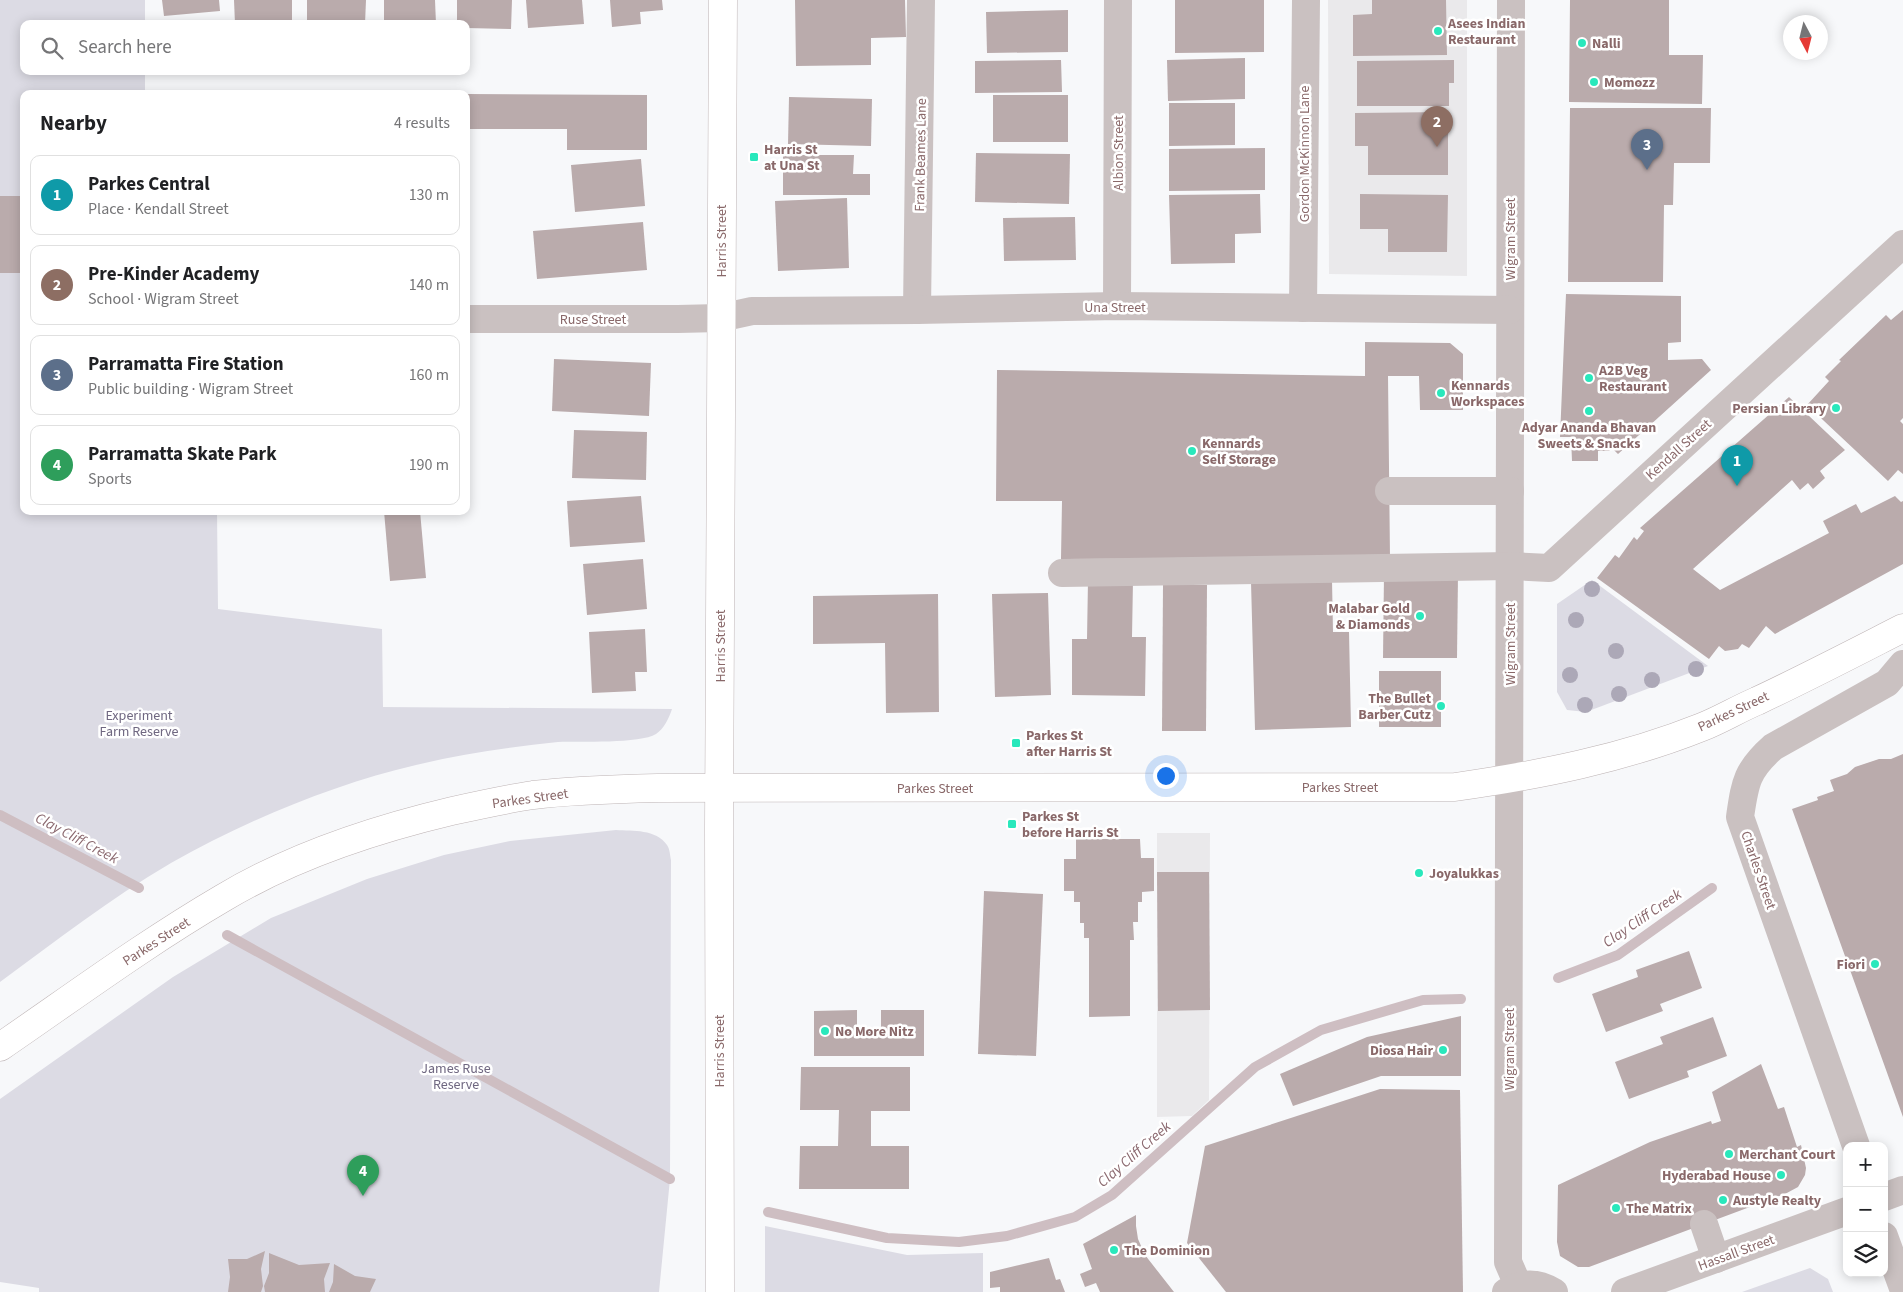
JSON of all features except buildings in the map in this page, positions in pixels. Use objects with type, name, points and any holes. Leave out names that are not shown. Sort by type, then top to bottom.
[{"type":"main road","name":"Harris Street","points":[[720,1292],[720,318],[723,0]]},
{"type":"main road","name":"Parkes Street","points":[[0,1047],[145,947],[223,897],[332,846],[400,824],[479,805],[532,795],[588,790],[719,788],[1455,787],[1510,779],[1591,762],[1703,727],[1903,628]]},
{"type":"street","name":"Frank Beames Lane","points":[[918,310],[921,0]]},
{"type":"street","name":"Albion Street","points":[[1117,306],[1118,0]]},
{"type":"street","name":"Gordon McKinnon Lane","points":[[1303,308],[1306,0]]},
{"type":"street","name":"Wigram Street","points":[[1512,0],[1508,1262],[1512,1289]]},
{"type":"street","name":"Kendall Street","points":[[1062,573],[1510,566],[1549,568],[1903,244]]},
{"type":"street","name":"Una Street","points":[[720,318],[752,311],[1117,306],[1510,310]]},
{"type":"street","name":"Ruse Street","points":[[470,319],[720,318]]},
{"type":"street","points":[[1389,491],[1510,491]]},
{"type":"street","name":"Charles Street","points":[[1855,1142],[1740,817],[1750,771],[1760,759],[1773,747],[1887,683],[1903,664]]},
{"type":"street","points":[[1888,1196],[1903,1190]]},
{"type":"street","name":"Hassall Street","points":[[1625,1292],[1843,1212]]},
{"type":"street","points":[[1704,1224],[1716,1259]]},
{"type":"street","points":[[1888,1247],[1903,1288]]},
{"type":"street","points":[[1512,1289],[1531,1283],[1544,1286],[1554,1292]]},
{"type":"shaded area","points":[[1328,0],[1467,0],[1467,276],[1329,274]]},
{"type":"shaded area","points":[[1157,833],[1210,833],[1209,1100],[1192,1116],[1157,1117]]},
{"type":"green space","name":"Experiment Farm Reserve","points":[[0,0],[145,0],[145,20],[20,20],[20,75],[145,75],[145,90],[20,90],[20,515],[217,515],[218,609],[382,629],[383,707],[672,709],[666,723],[659,732],[648,737],[609,741],[558,742],[469,754],[385,773],[290,805],[199,848],[149,876],[105,905],[0,982]]},
{"type":"green space","points":[[1592,580],[1708,666],[1586,712],[1567,710],[1557,692],[1557,604]]},
{"type":"green space","name":"James Ruse Reserve","points":[[616,830],[651,833],[657,836],[668,847],[671,860],[670,1179],[659,1292],[39,1292],[39,1288],[0,1282],[0,1099],[173,977],[271,918],[367,879],[444,855],[510,841]]},
{"type":"green space","points":[[765,1226],[907,1255],[983,1253],[983,1292],[765,1292]]},
{"type":"green space","points":[[1810,1268],[1828,1279],[1833,1292],[1742,1292]]},
{"type":"waterway","name":"Clay Cliff Creek","points":[[0,815],[139,888]]},
{"type":"waterway","name":"Clay Cliff Creek","points":[[1558,978],[1618,955],[1712,888]]},
{"type":"waterway","points":[[227,935],[670,1179]]},
{"type":"waterway","name":"Clay Cliff Creek","points":[[768,1212],[887,1238],[959,1242],[1007,1236],[1075,1217],[1112,1195],[1255,1067],[1321,1030],[1423,1000],[1461,999]]},
{"type":"place","name":"Asees Indian Restaurant","points":[[1438,31]]},
{"type":"place","name":"Nalli","points":[[1582,43]]},
{"type":"place","name":"Momozz","points":[[1594,82]]},
{"type":"place","name":"Pre-Kinder Academy","points":[[1437,147]]},
{"type":"place","name":"Harris St at Una St","points":[[754,157]]},
{"type":"place","name":"Parramatta Fire Station","points":[[1647,170]]},
{"type":"place","name":"A2B Veg Restaurant","points":[[1589,378]]},
{"type":"place","name":"Kennards Workspaces","points":[[1441,393]]},
{"type":"place","name":"Persian Library","points":[[1836,408]]},
{"type":"place","name":"Adyar Ananda Bhavan Sweets & Snacks","points":[[1589,411]]},
{"type":"place","name":"Kennards Self Storage","points":[[1192,451]]},
{"type":"place","name":"Parkes Central","points":[[1737,486]]},
{"type":"place","name":"Malabar Gold & Diamonds","points":[[1420,616]]},
{"type":"place","name":"The Bullet Barber Cutz","points":[[1441,706]]},
{"type":"place","name":"Parkes St after Harris St","points":[[1016,743]]},
{"type":"place","name":"Parkes St before Harris St","points":[[1012,824]]},
{"type":"place","name":"Joyalukkas","points":[[1419,873]]},
{"type":"place","name":"Fiori","points":[[1875,964]]},
{"type":"place","name":"No More Nitz","points":[[825,1031]]},
{"type":"place","name":"Diosa Hair","points":[[1443,1050]]},
{"type":"place","name":"Merchant Court","points":[[1729,1154]]},
{"type":"place","name":"Hyderabad House","points":[[1781,1175]]},
{"type":"place","name":"Parramatta Skate Park","points":[[363,1196]]},
{"type":"place","name":"Austyle Realty","points":[[1723,1200]]},
{"type":"place","name":"The Matrix","points":[[1616,1208]]},
{"type":"place","name":"The Dominion","points":[[1114,1250]]}]
